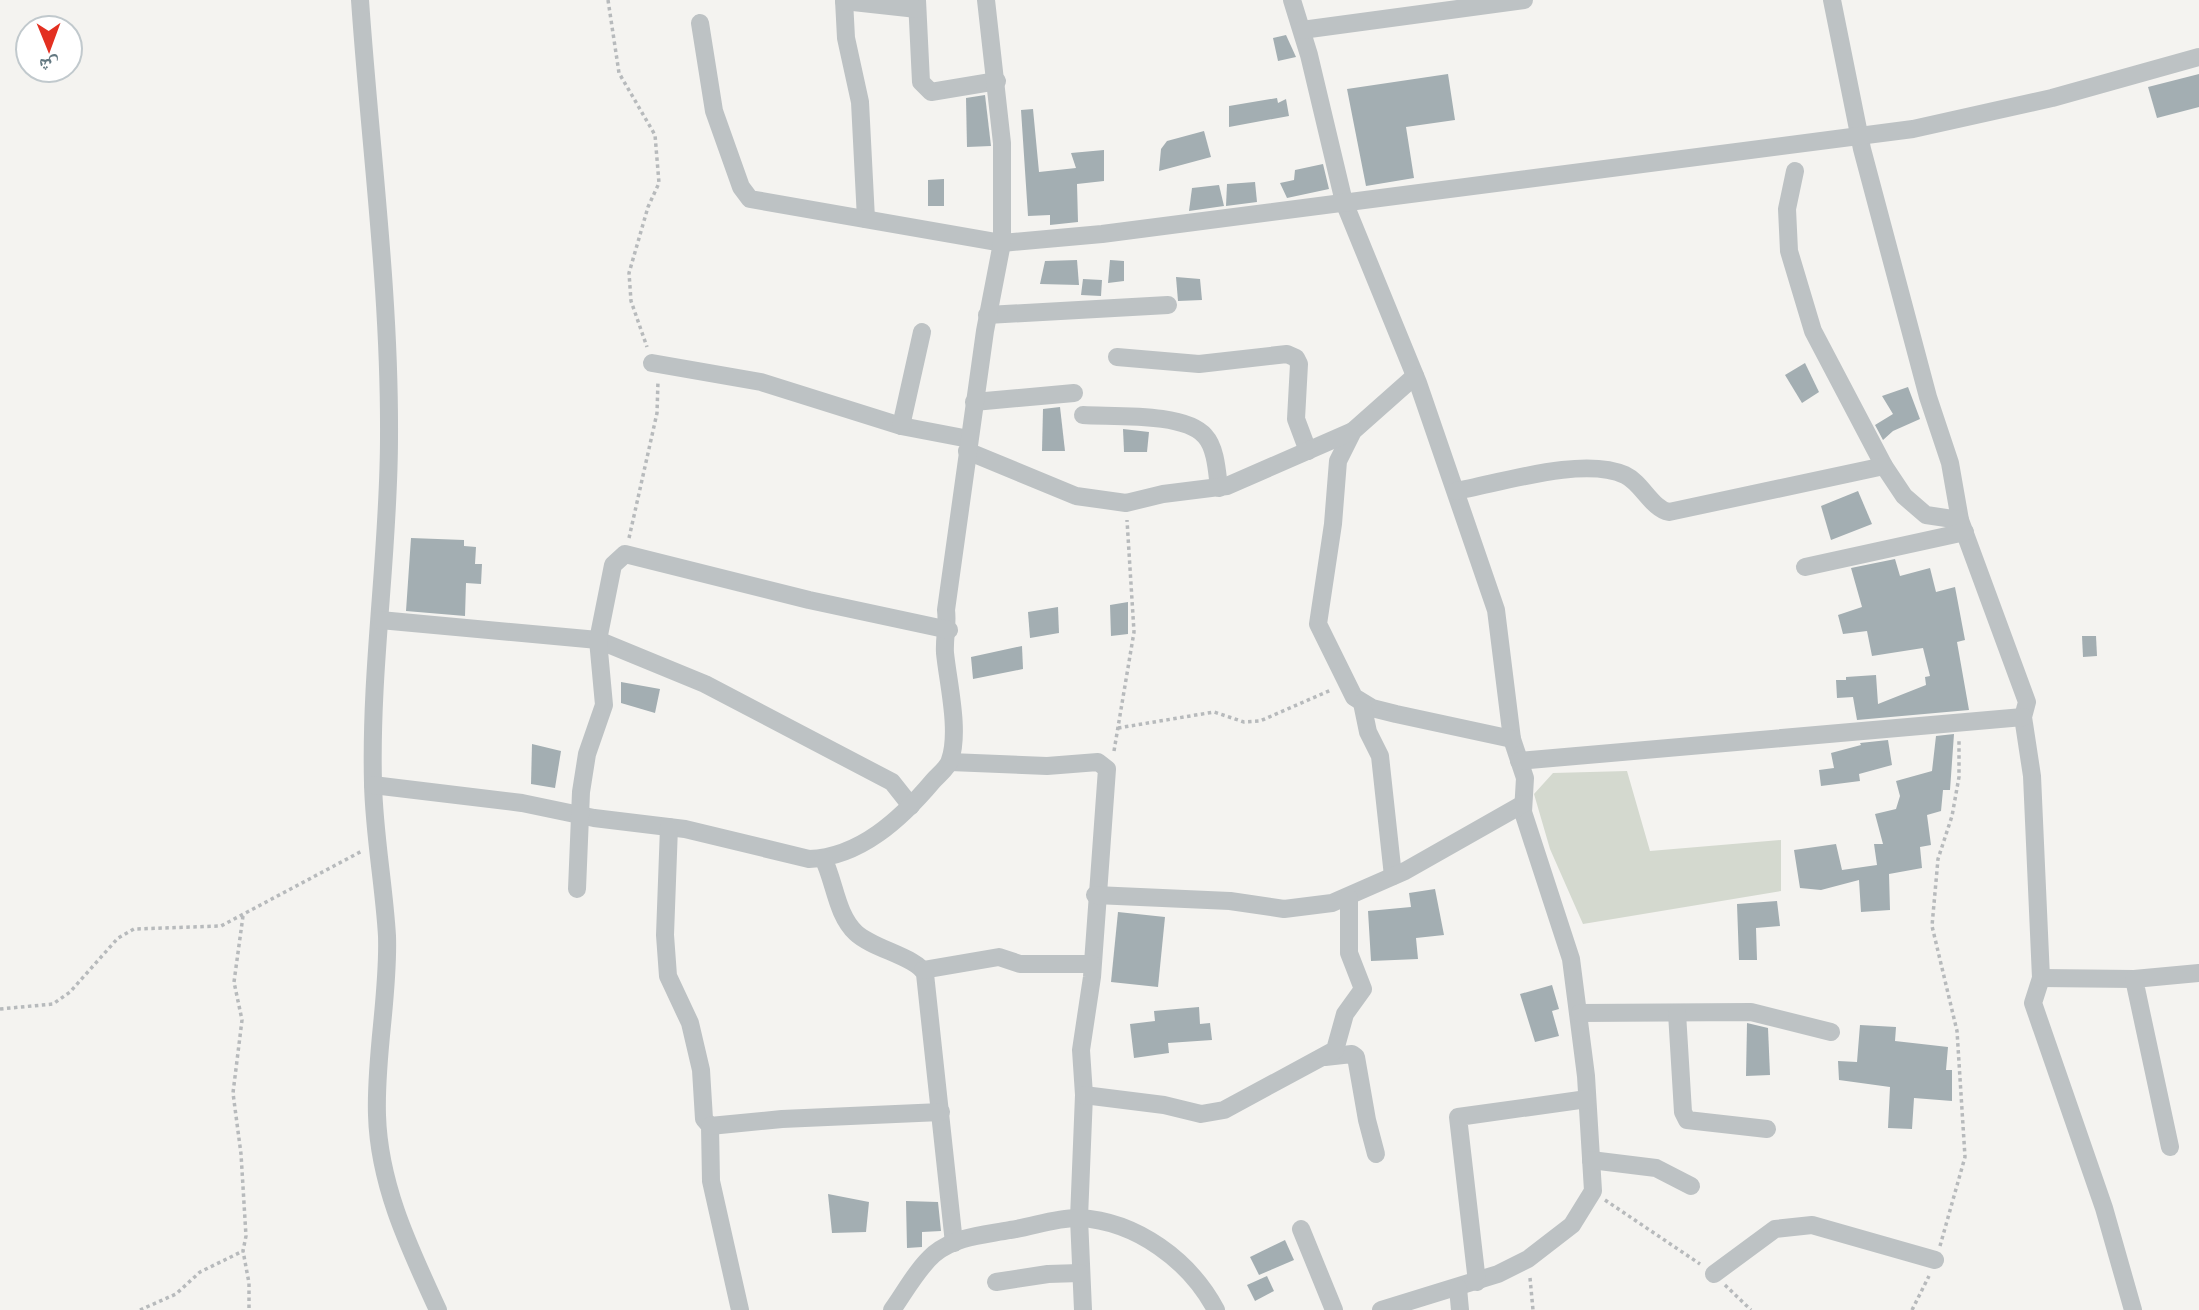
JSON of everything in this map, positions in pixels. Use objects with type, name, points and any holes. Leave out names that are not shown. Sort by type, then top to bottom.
[{"type":"street","points":[[360,0],[385,283],[390,439],[373,785],[387,938],[377,1114],[381,1159],[403,1235],[438,1310]]},
{"type":"street","points":[[373,785],[522,803],[579,815],[669,827],[809,859],[840,856],[858,846],[911,807],[950,762],[951,697],[945,649],[948,630],[947,598],[987,314],[1002,243],[1002,143],[986,0]]},
{"type":"street","points":[[1292,0],[1344,202],[1415,376],[1496,610],[1512,739],[1525,778],[1525,824],[1571,959],[1580,1013],[1587,1099],[1593,1191],[1572,1225],[1528,1259],[1478,1282],[1381,1310]]},
{"type":"street","points":[[1301,30],[1524,0]]},
{"type":"street","points":[[1832,0],[1861,137],[1928,397],[1950,463],[1962,526],[2002,641],[2027,702],[2023,718],[2032,776],[2041,978],[2033,1003],[2112,1232],[2133,1310]]},
{"type":"street","points":[[866,219],[860,102],[846,38],[844,1],[917,5],[921,82],[925,89],[931,92],[997,82]]},
{"type":"street","points":[[700,23],[715,111],[745,194],[760,202],[1002,243],[1102,234],[1861,137],[1967,119],[2199,57]]},
{"type":"street","points":[[1795,171],[1790,190],[1787,230],[1794,271],[1813,331],[1884,466],[1904,496],[1926,515],[1962,526]]},
{"type":"street","points":[[987,314],[1168,305]]},
{"type":"street","points":[[901,426],[922,332]]},
{"type":"street","points":[[1117,357],[1199,364],[1287,355],[1296,358],[1299,364],[1296,419],[1308,451]]},
{"type":"street","points":[[652,363],[761,383],[968,445],[1076,496],[1126,503],[1163,494],[1219,488],[1308,451],[1353,431],[1415,376]]},
{"type":"street","points":[[974,402],[1074,393]]},
{"type":"street","points":[[1083,415],[1161,419],[1190,426],[1205,435],[1212,449],[1219,488]]},
{"type":"street","points":[[1353,431],[1338,461],[1333,524],[1318,617],[1320,633],[1354,697],[1362,703],[1396,714],[1512,739]]},
{"type":"street","points":[[1456,491],[1580,469],[1608,470],[1626,476],[1643,488],[1660,509],[1669,512],[1884,466]]},
{"type":"street","points":[[1805,567],[1962,526]]},
{"type":"street","points":[[577,889],[579,815],[587,754],[604,705],[598,640],[613,565],[625,554],[809,600],[948,630]]},
{"type":"street","points":[[380,620],[598,640],[705,684],[892,782],[911,807]]},
{"type":"street","points":[[1362,703],[1368,732],[1380,755],[1393,876]]},
{"type":"street","points":[[1519,761],[2023,718]]},
{"type":"street","points":[[950,762],[1047,766],[1098,762],[1104,764],[1107,769],[1092,964],[1081,1050],[1084,1095],[1079,1218],[1083,1310]]},
{"type":"street","points":[[1096,895],[1230,901],[1284,908],[1322,905],[1349,898],[1393,876],[1523,804]]},
{"type":"street","points":[[669,827],[665,935],[668,976],[691,1023],[701,1070],[704,1119],[710,1126],[711,1181],[740,1310]]},
{"type":"street","points":[[823,858],[842,911],[855,932],[878,948],[923,970],[999,957],[1020,964],[1092,964]]},
{"type":"street","points":[[1084,1095],[1164,1105],[1201,1114],[1224,1110],[1335,1050],[1336,1035],[1345,1014],[1363,989],[1349,953],[1349,898]]},
{"type":"street","points":[[923,970],[954,1242]]},
{"type":"street","points":[[2041,978],[2134,979],[2199,973]]},
{"type":"street","points":[[2134,979],[2170,1147]]},
{"type":"street","points":[[1580,1013],[1751,1012],[1832,1032]]},
{"type":"street","points":[[1677,1013],[1683,1112],[1687,1120],[1767,1129]]},
{"type":"street","points":[[1325,1057],[1352,1054],[1356,1057],[1376,1154]]},
{"type":"street","points":[[1478,1282],[1458,1117],[1587,1099]]},
{"type":"street","points":[[710,1126],[782,1119],[941,1112]]},
{"type":"street","points":[[1591,1160],[1656,1167],[1691,1186]]},
{"type":"street","points":[[892,1310],[935,1254],[954,1242],[979,1235],[1079,1218],[1144,1237],[1182,1263],[1205,1289],[1216,1310]]},
{"type":"street","points":[[1714,1274],[1775,1229],[1812,1225],[1935,1260]]},
{"type":"street","points":[[1301,1229],[1334,1310]]},
{"type":"street","points":[[996,1282],[1048,1274],[1080,1273]]},
{"type":"street","points":[[1458,1287],[1460,1310]]},
{"type":"path","points":[[608,0],[619,73],[654,135],[659,183],[629,273],[631,301],[659,383],[657,413],[625,554]]},
{"type":"path","points":[[1107,769],[1118,727],[1134,632],[1126,503]]},
{"type":"path","points":[[1118,727],[1214,712],[1244,722],[1260,722],[1346,683]]},
{"type":"path","points":[[1912,1310],[1945,1233],[1965,1157],[1957,1031],[1932,926],[1938,859],[1952,816],[1959,777],[1959,723]]},
{"type":"path","points":[[0,1009],[53,1004],[70,992],[118,938],[134,929],[221,926],[361,851],[379,847]]},
{"type":"path","points":[[243,916],[234,982],[242,1020],[233,1093],[243,1181],[246,1236],[243,1251],[249,1283],[249,1310]]},
{"type":"path","points":[[1593,1191],[1714,1274],[1751,1310]]},
{"type":"path","points":[[140,1310],[176,1294],[200,1272],[243,1251]]},
{"type":"path","points":[[1528,1259],[1533,1310]]},
{"type":"shaded area","points":[[1627,771],[1650,851],[1781,840],[1781,891],[1583,924],[1550,849],[1534,794],[1553,773]]},
{"type":"building","points":[[1286,35],[1296,57],[1278,61],[1273,38]]},
{"type":"building","points":[[1448,74],[1455,120],[1406,127],[1414,178],[1366,186],[1347,89]]},
{"type":"building","points":[[2199,74],[2199,107],[2157,118],[2148,87]]},
{"type":"building","points":[[985,95],[991,146],[967,147],[966,98]]},
{"type":"building","points":[[1277,98],[1278,103],[1286,99],[1289,116],[1229,127],[1229,106]]},
{"type":"building","points":[[1033,109],[1039,172],[1076,168],[1071,153],[1104,150],[1104,181],[1077,184],[1078,222],[1050,225],[1050,215],[1028,216],[1021,110]]},
{"type":"building","points":[[1204,131],[1211,157],[1159,171],[1161,149],[1167,141]]},
{"type":"building","points":[[1323,164],[1329,189],[1287,198],[1280,183],[1294,180],[1295,170]]},
{"type":"building","points":[[944,179],[944,206],[928,206],[928,180]]},
{"type":"building","points":[[1255,182],[1257,202],[1226,206],[1227,184]]},
{"type":"building","points":[[1219,185],[1224,206],[1189,211],[1192,188]]},
{"type":"building","points":[[1077,260],[1079,285],[1040,284],[1045,261]]},
{"type":"building","points":[[1110,260],[1124,261],[1124,281],[1108,283]]},
{"type":"building","points":[[1176,277],[1200,279],[1202,300],[1178,301]]},
{"type":"building","points":[[1083,279],[1102,280],[1101,296],[1081,295]]},
{"type":"building","points":[[1805,363],[1819,392],[1802,403],[1785,375]]},
{"type":"building","points":[[1908,387],[1920,419],[1893,431],[1883,440],[1875,425],[1893,414],[1882,396]]},
{"type":"building","points":[[1060,407],[1065,451],[1042,451],[1043,409]]},
{"type":"building","points":[[1123,429],[1149,432],[1147,452],[1124,452]]},
{"type":"building","points":[[1858,491],[1872,524],[1831,540],[1821,506]]},
{"type":"building","points":[[411,538],[464,540],[464,546],[476,547],[475,564],[482,564],[481,584],[466,583],[465,616],[406,611]]},
{"type":"building","points":[[1895,559],[1900,576],[1930,568],[1936,592],[1955,587],[1965,640],[1957,642],[1969,710],[1857,720],[1853,697],[1837,698],[1836,680],[1846,680],[1846,677],[1876,675],[1878,704],[1926,685],[1925,677],[1930,676],[1923,648],[1872,656],[1867,631],[1843,634],[1838,615],[1862,607],[1851,568]]},
{"type":"building","points":[[1128,602],[1128,634],[1111,636],[1110,605]]},
{"type":"building","points":[[1058,607],[1059,633],[1030,638],[1028,612]]},
{"type":"building","points":[[2082,636],[2096,636],[2097,656],[2083,657]]},
{"type":"building","points":[[1022,646],[1023,669],[973,679],[971,657]]},
{"type":"building","points":[[621,682],[660,689],[655,713],[621,703]]},
{"type":"building","points":[[1954,734],[1950,790],[1943,790],[1941,811],[1927,815],[1931,845],[1920,847],[1922,868],[1889,874],[1890,910],[1861,912],[1859,880],[1821,890],[1800,888],[1794,850],[1836,844],[1842,870],[1877,865],[1874,844],[1883,844],[1875,814],[1896,809],[1900,796],[1896,781],[1932,771],[1936,736]]},
{"type":"building","points":[[1888,740],[1892,765],[1859,774],[1860,781],[1821,786],[1819,770],[1834,768],[1831,753],[1861,745],[1860,743]]},
{"type":"building","points":[[532,744],[561,751],[555,788],[531,784]]},
{"type":"building","points":[[1435,889],[1444,935],[1416,938],[1418,959],[1371,961],[1368,911],[1411,907],[1409,893]]},
{"type":"building","points":[[1777,901],[1780,926],[1756,928],[1757,960],[1739,960],[1737,904]]},
{"type":"building","points":[[1118,912],[1165,917],[1158,987],[1111,982]]},
{"type":"building","points":[[1552,985],[1559,1009],[1552,1011],[1559,1036],[1535,1042],[1520,994]]},
{"type":"building","points":[[1199,1007],[1200,1024],[1210,1023],[1212,1040],[1168,1043],[1169,1053],[1134,1058],[1130,1024],[1155,1021],[1154,1011]]},
{"type":"building","points":[[1747,1023],[1768,1028],[1770,1075],[1746,1076]]},
{"type":"building","points":[[1860,1025],[1896,1027],[1895,1041],[1948,1047],[1946,1070],[1952,1070],[1952,1101],[1914,1098],[1912,1129],[1888,1128],[1890,1087],[1839,1080],[1838,1061],[1857,1062]]},
{"type":"building","points":[[828,1194],[869,1202],[866,1232],[832,1233]]},
{"type":"building","points":[[906,1201],[938,1202],[941,1231],[922,1232],[922,1247],[907,1248]]},
{"type":"building","points":[[1285,1240],[1294,1260],[1259,1275],[1250,1257]]},
{"type":"building","points":[[1267,1276],[1274,1291],[1255,1301],[1247,1285]]}]
